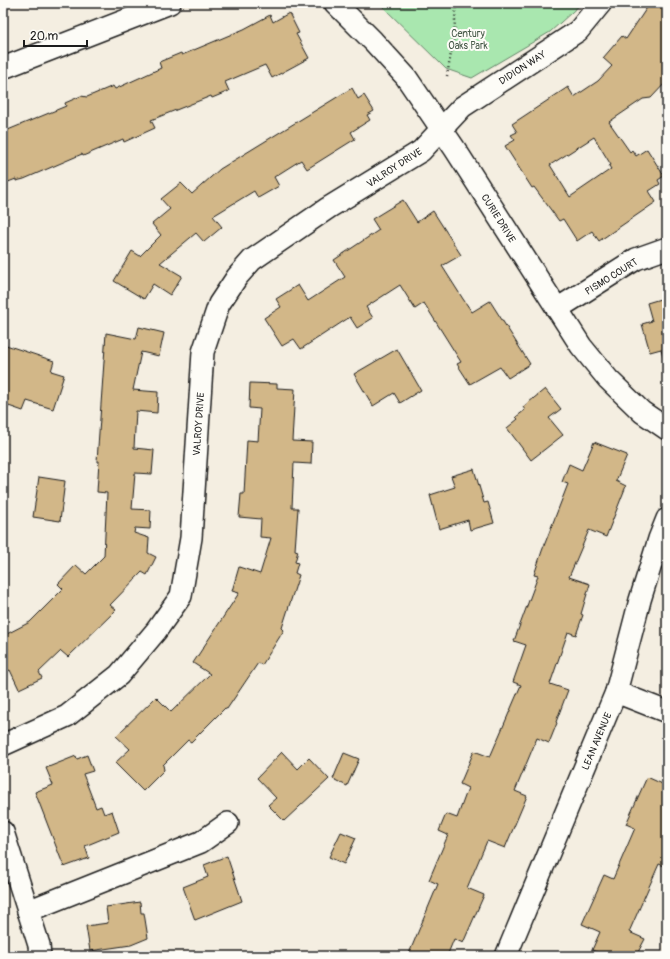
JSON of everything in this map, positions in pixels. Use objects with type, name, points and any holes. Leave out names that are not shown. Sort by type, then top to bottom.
[{"type":"street","points":[[3,68],[170,3]]},
{"type":"street","name":"CURIE DRIVE","points":[[335,3],[406,77],[442,129],[581,346],[608,379],[642,412],[667,429]]},
{"type":"street","name":"DIDION WAY","points":[[442,129],[462,107],[578,31],[601,3]]},
{"type":"street","name":"VALROY DRIVE","points":[[3,745],[67,716],[119,675],[156,631],[181,596],[191,538],[203,352],[219,304],[237,277],[252,260],[328,208],[421,151],[442,129]]},
{"type":"street","name":"PISMO COURT","points":[[557,310],[636,259],[667,248]]},
{"type":"street","name":"LEAN AVENUE","points":[[506,956],[616,692],[640,600],[659,539],[667,519]]},
{"type":"street","points":[[616,692],[667,712]]},
{"type":"street","points":[[28,911],[201,842],[228,823]]},
{"type":"street","points":[[3,832],[39,945],[40,956]]},
{"type":"path","points":[[447,76],[454,36],[456,3]]},
{"type":"green space","name":"Century Oaks Park","points":[[379,3],[582,3],[550,32],[472,78],[446,69]]},
{"type":"building","points":[[650,3],[667,3],[667,81],[651,98],[643,99],[609,122],[630,152],[632,150],[636,156],[647,149],[664,176],[658,180],[660,184],[649,191],[656,202],[599,241],[592,231],[577,241],[563,219],[559,221],[534,187],[532,188],[505,146],[515,140],[511,135],[517,132],[512,124],[568,87],[574,97],[598,81],[612,66],[603,58],[622,36],[626,39]],"holes":[[[594,137],[611,165],[609,166],[611,169],[570,197],[550,165]]]},
{"type":"building","points":[[289,13],[299,33],[296,34],[309,58],[272,78],[265,65],[225,82],[229,91],[212,98],[211,96],[151,120],[155,128],[124,142],[123,139],[83,156],[82,154],[24,179],[16,181],[16,179],[3,184],[3,132],[66,106],[65,103],[81,96],[87,97],[113,86],[115,89],[161,68],[159,62],[181,53],[182,55],[244,29],[270,15],[273,22]]},
{"type":"building","points":[[352,88],[358,99],[364,95],[374,111],[367,115],[370,120],[351,132],[355,139],[307,169],[301,160],[274,177],[279,186],[258,198],[254,191],[213,216],[222,227],[204,242],[196,233],[160,263],[182,276],[170,295],[153,284],[144,299],[114,281],[132,251],[140,256],[161,235],[152,224],[170,209],[161,199],[181,183],[192,194],[220,169]]},
{"type":"building","points":[[403,200],[417,222],[433,211],[461,255],[442,266],[472,312],[490,301],[530,364],[508,378],[500,367],[470,384],[457,364],[461,362],[424,303],[415,309],[400,285],[366,307],[373,318],[357,328],[350,317],[301,349],[294,339],[282,346],[264,318],[281,307],[276,299],[298,285],[308,301],[345,277],[334,260],[379,230],[372,219]]},
{"type":"building","points":[[667,297],[667,355],[663,356],[661,349],[650,352],[642,324],[652,321],[647,303]]},
{"type":"building","points":[[139,327],[164,333],[159,356],[141,352],[133,390],[158,392],[157,413],[136,411],[134,448],[154,450],[152,474],[135,473],[132,509],[151,510],[150,529],[135,528],[134,533],[149,538],[148,553],[156,557],[147,575],[142,572],[110,605],[116,610],[68,657],[61,651],[39,672],[42,678],[19,689],[10,670],[3,673],[3,636],[30,622],[63,589],[58,584],[76,565],[86,574],[104,556],[107,493],[97,492],[99,461],[97,461],[106,333],[136,339]]},
{"type":"building","points":[[3,344],[54,361],[51,371],[64,375],[53,409],[27,401],[23,411],[3,404]]},
{"type":"building","points":[[397,349],[421,390],[400,403],[394,393],[373,406],[354,374]]},
{"type":"building","points":[[250,383],[277,384],[277,388],[295,389],[292,441],[312,442],[311,464],[294,463],[292,508],[298,508],[295,550],[298,551],[295,562],[298,563],[295,573],[299,575],[282,628],[284,630],[262,665],[258,663],[227,709],[225,708],[191,742],[188,740],[163,765],[164,770],[143,791],[115,763],[130,749],[116,736],[156,697],[171,712],[210,674],[193,663],[239,593],[232,591],[239,567],[260,574],[271,538],[260,537],[261,519],[239,517],[241,494],[244,494],[247,440],[258,441],[260,409],[249,408]]},
{"type":"building","points":[[545,389],[561,409],[549,418],[563,435],[531,460],[507,428],[518,419],[516,417],[525,410],[523,407]]},
{"type":"building","points":[[594,442],[627,455],[616,481],[626,486],[606,537],[589,530],[569,577],[590,584],[581,614],[583,615],[576,635],[568,632],[550,684],[568,690],[556,722],[557,723],[549,743],[537,738],[515,791],[527,796],[505,848],[487,841],[467,888],[484,895],[463,943],[454,939],[447,956],[408,956],[438,884],[429,880],[448,835],[439,831],[446,814],[457,818],[468,788],[460,784],[474,751],[490,757],[521,685],[513,682],[526,645],[514,641],[538,576],[534,575],[542,551],[568,484],[562,482],[569,464],[582,470]]},
{"type":"building","points":[[474,469],[484,503],[488,502],[494,523],[470,530],[468,520],[439,529],[430,495],[455,487],[451,476]]},
{"type":"building","points":[[39,477],[65,481],[60,521],[33,517]]},
{"type":"building","points":[[282,752],[298,769],[309,758],[329,779],[284,821],[268,805],[276,798],[257,778]]},
{"type":"building","points":[[344,753],[359,759],[347,786],[333,779]]},
{"type":"building","points":[[87,755],[93,771],[83,774],[96,808],[101,806],[104,814],[112,811],[119,832],[85,846],[89,858],[64,867],[35,792],[53,785],[46,768],[76,756],[77,759]]},
{"type":"building","points":[[647,777],[667,786],[667,867],[659,864],[629,932],[645,939],[636,956],[606,956],[592,950],[600,932],[582,924],[604,875],[613,879],[635,828],[626,824]]},
{"type":"building","points":[[341,832],[356,838],[344,864],[329,857]]},
{"type":"building","points":[[227,856],[242,901],[195,920],[183,887],[208,877],[204,865]]},
{"type":"building","points":[[140,902],[141,913],[144,913],[148,938],[131,945],[90,951],[86,926],[108,923],[106,907]]}]
